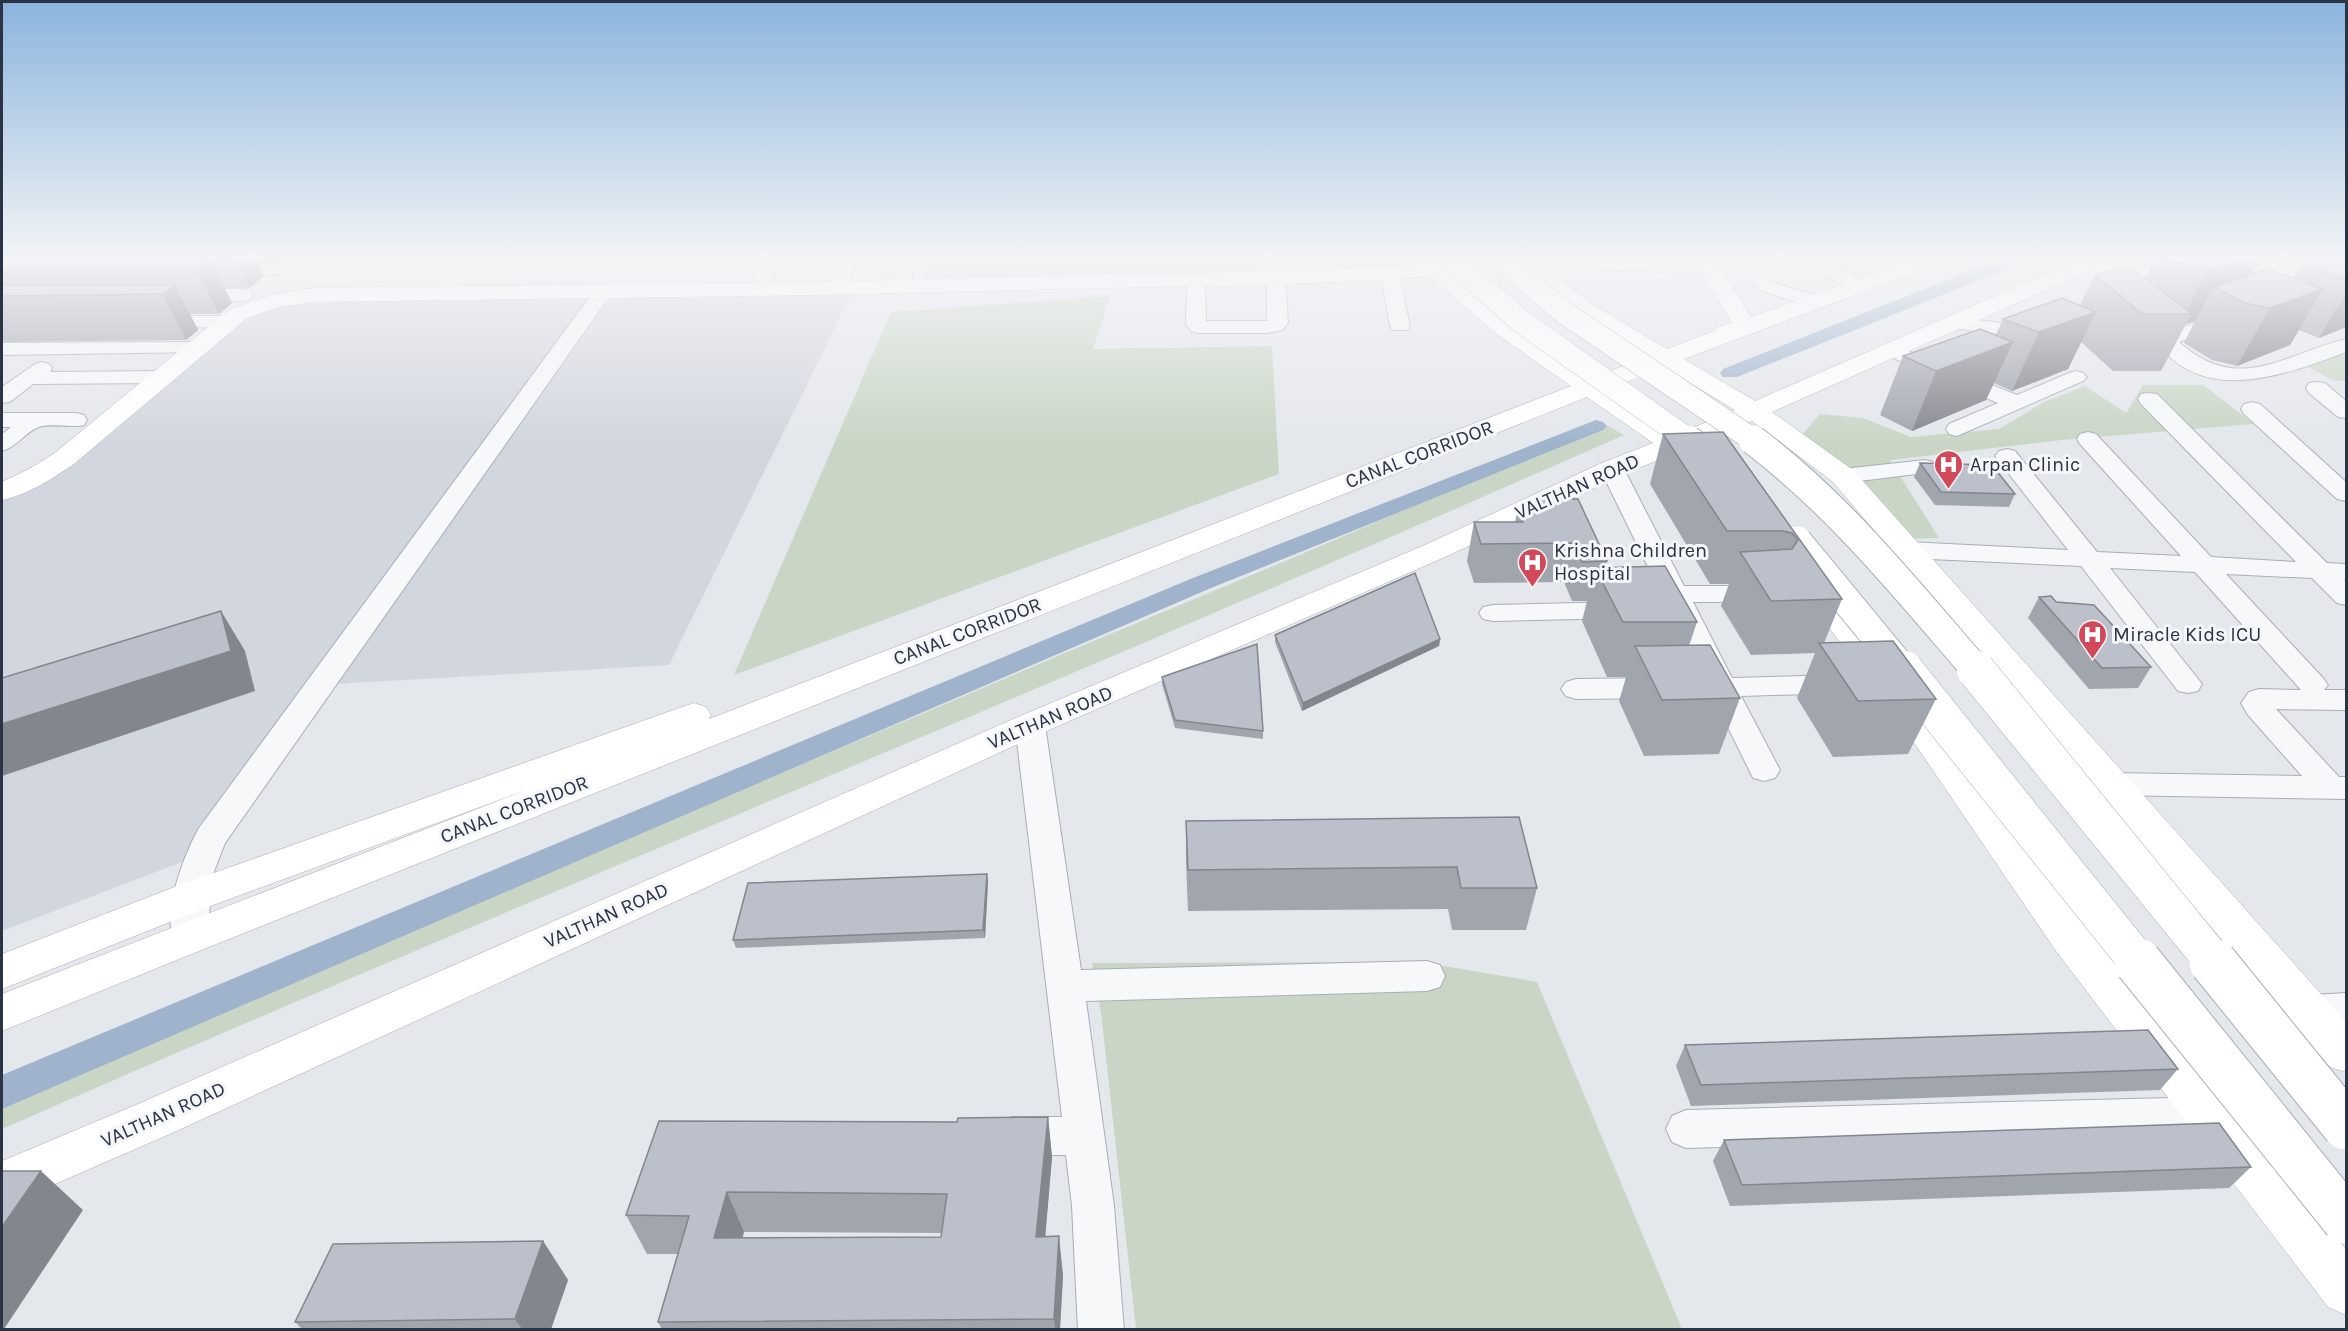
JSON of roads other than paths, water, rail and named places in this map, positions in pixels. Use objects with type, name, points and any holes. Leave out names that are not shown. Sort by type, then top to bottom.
[{"type":"main road","points":[[1496,320],[1506,330],[1580,382],[1732,482],[1706,451],[1519,320]]},
{"type":"main road","points":[[1577,320],[1740,430],[1785,464],[1860,537],[2008,707],[2346,1126]]},
{"type":"main road","points":[[1603,320],[1754,411],[1844,476],[2110,784],[2329,1010],[2346,1053]]},
{"type":"main road","points":[[1609,324],[1637,333],[1691,339],[1745,327],[1741,320]]},
{"type":"main road","name":"CANAL CORRIDOR","points":[[2,1013],[1580,382],[1665,359],[1765,320]]},
{"type":"main road","name":"VALTHAN ROAD","points":[[2,1184],[154,1119],[1030,724],[1424,556],[1612,469],[1754,411],[1959,320]]},
{"type":"main road","points":[[2,492],[41,474],[64,458],[197,348],[220,321]]},
{"type":"main road","points":[[2,972],[191,897],[794,679],[1580,382]]},
{"type":"main road","points":[[2346,1220],[1889,652],[1775,527],[1886,682],[1914,717],[2071,939],[2346,1289]]},
{"type":"street","points":[[189,937],[191,897],[200,858],[211,837],[583,320]]},
{"type":"street","points":[[1196,320],[1198,327],[1267,327],[1275,326],[1278,320]]},
{"type":"street","points":[[1399,320],[1400,326]]},
{"type":"street","points":[[2226,320],[2178,335],[2167,342],[2177,353],[2192,363],[2216,371],[2246,376],[2274,372],[2338,348]]},
{"type":"street","points":[[133,322],[220,321]]},
{"type":"street","points":[[1952,323],[2035,333],[2055,327]]},
{"type":"street","points":[[2157,329],[2178,335]]},
{"type":"street","points":[[2298,339],[2338,348]]},
{"type":"street","points":[[2,349],[197,348]]},
{"type":"street","points":[[1891,350],[2017,403]]},
{"type":"street","points":[[2,397],[46,365]]},
{"type":"street","points":[[27,378],[163,377]]},
{"type":"street","points":[[1957,429],[2076,377]]},
{"type":"street","points":[[2317,388],[2346,411]]},
{"type":"street","points":[[2150,399],[2346,597]]},
{"type":"street","points":[[2252,409],[2346,494]]},
{"type":"street","points":[[2,420],[76,420]]},
{"type":"street","points":[[2,444],[34,420]]},
{"type":"street","points":[[2088,439],[2313,685]]},
{"type":"street","points":[[2007,456],[2188,684]]},
{"type":"street","points":[[1844,476],[1925,467]]},
{"type":"street","points":[[1612,469],[1665,605],[1722,688],[1764,770]]},
{"type":"street","points":[[1908,550],[2346,572]]},
{"type":"street","points":[[1493,613],[1665,605],[1763,594]]},
{"type":"street","points":[[2102,618],[2137,620]]},
{"type":"street","points":[[1576,689],[1722,688],[1886,682]]},
{"type":"street","points":[[2339,788],[2258,708],[2256,703],[2259,699],[2346,700]]},
{"type":"street","points":[[1030,724],[1093,1206],[1101,1329]]},
{"type":"street","points":[[2110,784],[2339,788]]},
{"type":"street","points":[[1065,986],[1426,976]]},
{"type":"street","points":[[1686,1129],[2210,1114]]},
{"type":"street","points":[[979,1137],[1084,1136]]},
{"type":"waterway","points":[[1730,373],[1863,320]]},
{"type":"waterway","points":[[2,1092],[1202,583],[1596,426]]},
{"type":"place","name":"Arpan Clinic","points":[[1949,490]]},
{"type":"place","name":"Krishna Children Hospital","points":[[1533,588]]},
{"type":"place","name":"Miracle Kids ICU","points":[[2092,660]]}]
